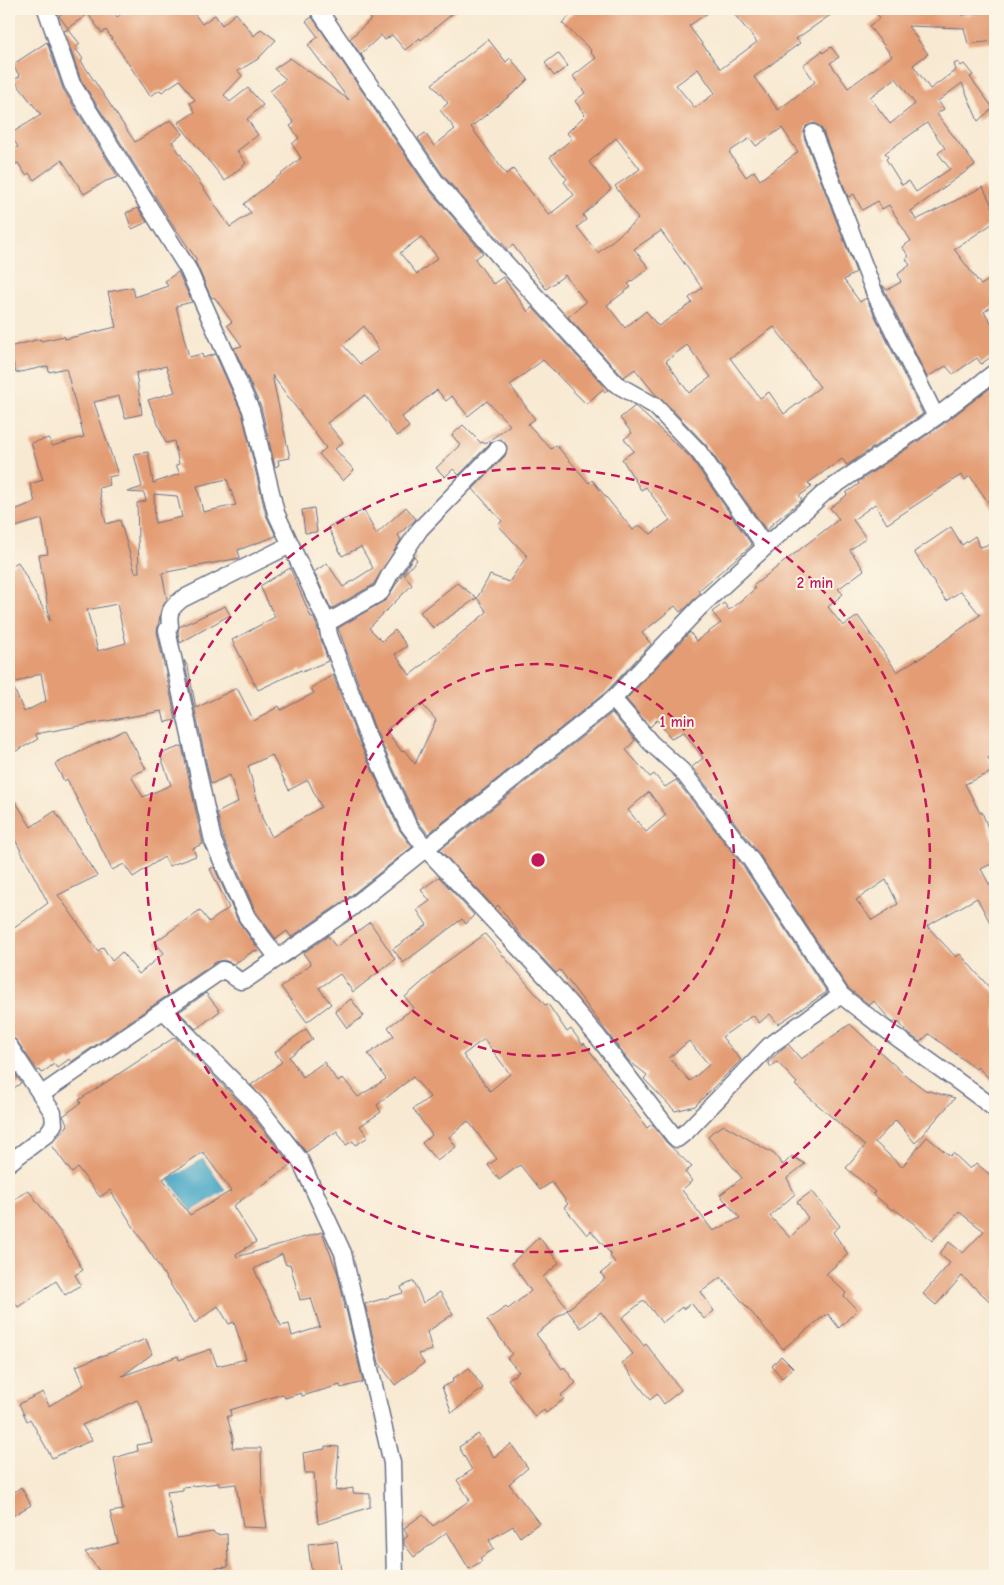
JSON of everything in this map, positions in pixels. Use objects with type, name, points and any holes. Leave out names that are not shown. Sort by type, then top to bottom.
[{"type":"street","points":[[46,9],[72,84],[188,269],[251,410],[276,513],[327,623],[329,635],[366,733],[408,825],[427,850],[551,982],[677,1138],[687,1131],[769,1046],[841,995]]},
{"type":"street","points":[[318,9],[436,181],[499,256],[616,384],[655,406],[699,452],[764,546],[824,493],[936,417],[995,372]]},
{"type":"street","points":[[813,133],[875,294],[936,417]]},
{"type":"street","points":[[327,623],[381,592],[390,574],[420,529],[498,449]]},
{"type":"street","points":[[42,1094],[222,970],[241,981],[350,909],[427,850],[613,698],[700,607],[777,534]]},
{"type":"street","points":[[277,957],[247,917],[213,841],[167,630],[170,626],[168,614],[171,608],[182,599],[290,545]]},
{"type":"street","points":[[613,698],[651,743],[682,771],[751,860],[841,995],[896,1040],[939,1067],[995,1109]]},
{"type":"street","points":[[164,1011],[256,1104],[300,1160],[342,1253],[392,1463],[395,1576]]},
{"type":"street","points":[[9,1046],[53,1113],[54,1124],[47,1134],[9,1163]]},
{"type":"water","points":[[203,1159],[225,1190],[192,1211],[169,1180]]},
{"type":"building","points":[[57,9],[111,9],[117,17],[129,9],[191,9],[202,24],[215,15],[222,25],[236,13],[254,36],[261,29],[276,40],[258,59],[238,71],[242,76],[224,95],[230,102],[248,88],[263,105],[247,119],[258,135],[237,151],[246,163],[225,181],[178,123],[195,112],[190,103],[195,100],[180,80],[162,92],[160,90],[150,96],[106,30],[102,33],[88,14],[68,28],[59,16],[61,14]]},
{"type":"building","points":[[367,9],[458,9],[421,40],[420,38],[405,50],[392,35],[385,40],[381,35],[361,54],[365,61],[350,39],[371,19],[372,16]]},
{"type":"building","points":[[577,9],[713,9],[689,26],[720,68],[722,68],[757,42],[730,9],[839,9],[796,39],[800,43],[754,77],[778,110],[815,82],[803,65],[822,51],[823,53],[831,47],[839,57],[830,63],[848,88],[892,56],[869,26],[880,18],[874,9],[962,9],[962,15],[995,12],[995,41],[968,44],[964,28],[908,26],[928,54],[913,65],[930,89],[956,70],[954,64],[958,62],[961,66],[964,64],[973,75],[970,77],[993,108],[978,121],[962,83],[938,101],[944,109],[937,114],[975,165],[911,211],[916,220],[983,187],[995,212],[995,222],[954,249],[981,285],[995,276],[995,304],[984,312],[995,328],[995,354],[981,364],[977,358],[953,374],[946,366],[927,377],[882,285],[887,290],[901,282],[898,274],[910,265],[906,259],[909,256],[902,247],[911,241],[889,205],[882,209],[878,201],[862,210],[854,194],[848,197],[822,129],[815,123],[806,126],[804,137],[856,272],[844,280],[860,302],[866,298],[923,414],[847,465],[842,459],[808,483],[812,487],[799,496],[802,500],[773,523],[767,531],[706,445],[655,394],[635,369],[624,377],[622,376],[568,317],[586,302],[565,275],[546,289],[513,245],[507,249],[443,175],[418,138],[425,133],[434,146],[455,129],[440,110],[448,103],[432,84],[488,39],[506,62],[510,58],[528,79],[471,127],[506,174],[513,169],[549,215],[574,195],[564,182],[567,179],[550,157],[572,139],[567,133],[585,115],[575,101],[585,93],[573,76],[596,58],[590,52],[591,50],[562,23]],"holes":[[[698,69],[715,93],[695,108],[676,85]],[[896,78],[915,104],[890,124],[870,97]],[[927,123],[945,148],[938,153],[950,169],[916,192],[909,181],[902,185],[886,159],[888,157],[885,153]],[[782,128],[798,152],[760,180],[754,171],[746,177],[729,152],[750,138],[756,146]],[[616,138],[640,169],[615,186],[638,219],[598,253],[577,227],[586,220],[583,215],[611,189],[589,162]],[[661,231],[702,288],[689,298],[692,303],[660,325],[658,326],[646,311],[625,328],[607,305],[631,287],[628,284],[649,268],[634,249]],[[774,327],[820,387],[784,414],[769,392],[760,398],[730,358]],[[687,345],[711,377],[689,393],[666,361]]]},
{"type":"building","points":[[312,17],[427,187],[483,253],[475,259],[493,284],[503,277],[528,312],[532,307],[608,390],[605,392],[603,389],[586,404],[543,360],[510,385],[535,419],[528,424],[551,449],[556,445],[589,483],[592,480],[633,530],[639,525],[651,534],[670,520],[646,487],[641,490],[622,459],[634,451],[624,439],[632,433],[620,418],[635,406],[691,458],[752,545],[698,591],[700,593],[687,607],[680,612],[675,606],[642,633],[651,644],[606,692],[428,834],[417,820],[375,729],[338,628],[386,600],[414,556],[417,560],[404,574],[412,585],[369,628],[382,641],[395,630],[407,646],[395,654],[410,675],[487,612],[477,598],[490,575],[509,582],[527,556],[498,525],[502,521],[473,489],[505,456],[507,446],[501,439],[491,442],[459,475],[453,469],[445,477],[436,468],[460,445],[452,435],[463,425],[481,443],[485,444],[510,425],[487,401],[468,416],[452,396],[446,401],[437,390],[402,417],[409,427],[397,436],[365,395],[327,423],[343,442],[335,449],[354,470],[343,481],[319,454],[326,448],[272,375],[290,458],[278,460],[279,465],[275,467],[261,407],[234,348],[242,346],[227,325],[232,322],[215,298],[211,297],[195,261],[197,260],[81,80],[64,31],[68,29],[80,44],[75,48],[83,59],[81,61],[135,142],[171,120],[183,134],[172,142],[230,227],[251,213],[244,204],[301,158],[292,144],[299,138],[290,126],[294,123],[270,91],[286,79],[274,69],[290,58],[349,100],[308,45],[318,37],[306,21]],"holes":[[[421,237],[438,258],[417,274],[400,253]],[[364,326],[379,350],[360,364],[343,345]],[[422,704],[436,720],[415,764],[404,750],[402,752],[386,730]]]},
{"type":"building","points":[[47,42],[63,89],[118,177],[106,181],[84,194],[62,160],[34,180],[29,173],[26,175],[18,163],[9,167],[9,151],[18,147],[10,134],[41,115],[14,80],[20,76],[12,65]]},
{"type":"building","points":[[558,53],[568,66],[554,76],[545,63]]},
{"type":"building","points":[[138,208],[147,222],[132,229],[126,213]]},
{"type":"building","points":[[178,272],[192,302],[176,306],[189,357],[202,354],[203,358],[215,354],[242,413],[266,515],[276,536],[238,550],[240,558],[162,573],[167,599],[161,610],[157,632],[176,720],[165,722],[162,711],[35,734],[38,739],[9,755],[9,567],[18,562],[50,621],[39,555],[48,554],[42,519],[9,529],[9,512],[35,502],[30,484],[43,480],[31,443],[49,438],[52,446],[84,437],[66,368],[49,372],[48,366],[16,373],[9,347],[40,339],[41,341],[64,336],[65,339],[116,327],[108,292],[133,287],[135,297],[168,286],[165,281]],"holes":[[[166,366],[175,392],[148,400],[166,443],[174,441],[179,464],[176,465],[180,474],[153,483],[148,452],[134,454],[142,487],[127,492],[144,493],[146,501],[137,503],[139,572],[135,572],[120,520],[106,524],[99,488],[110,485],[108,477],[118,475],[94,402],[119,396],[125,418],[142,414],[136,373]],[[227,479],[236,505],[203,512],[197,486]],[[154,494],[177,496],[182,517],[155,523]],[[117,604],[126,643],[98,651],[87,610]],[[41,673],[46,701],[24,712],[12,684]]]},
{"type":"building","points":[[995,384],[995,512],[970,476],[965,480],[961,475],[887,524],[875,504],[853,520],[866,538],[850,550],[864,570],[838,589],[843,594],[828,607],[843,626],[858,616],[897,672],[918,660],[980,615],[961,591],[946,601],[914,552],[951,527],[962,545],[975,536],[980,547],[995,543],[995,755],[988,758],[994,771],[965,784],[980,813],[982,812],[992,839],[995,838],[995,862],[981,869],[995,895],[995,932],[977,898],[927,926],[956,957],[960,954],[995,994],[995,1085],[978,1067],[976,1069],[929,1034],[920,1042],[908,1033],[897,1020],[894,1023],[891,1021],[874,1001],[870,1005],[848,988],[759,854],[692,767],[703,758],[684,732],[671,738],[657,720],[650,727],[626,699],[690,632],[696,641],[721,623],[712,612],[724,603],[729,610],[755,589],[753,586],[839,519],[830,508],[859,484],[858,482],[942,425]],"holes":[[[886,880],[898,904],[872,920],[856,900]]]},
{"type":"building","points":[[406,507],[416,519],[398,535],[401,540],[373,585],[331,609],[314,572],[327,563],[343,587],[373,568],[361,547],[342,556],[328,527],[364,510],[376,534]]},
{"type":"building","points":[[314,508],[317,532],[305,533],[302,510]]},
{"type":"building","points":[[290,568],[311,617],[313,617],[317,626],[328,661],[302,672],[301,670],[258,690],[232,640],[275,617],[260,586]]},
{"type":"building","points":[[457,583],[477,598],[433,628],[420,612]]},
{"type":"building","points":[[225,606],[230,615],[180,643],[179,627]]},
{"type":"building","points":[[184,660],[188,667],[196,708],[237,688],[254,721],[279,706],[281,710],[314,693],[311,688],[333,675],[357,737],[399,829],[412,847],[344,901],[291,937],[287,931],[276,939],[256,912],[223,838],[217,813],[238,802],[230,775],[211,784]],"holes":[[[272,755],[289,790],[308,780],[321,807],[272,837],[262,818],[248,766]]]},
{"type":"building","points":[[612,713],[635,740],[626,750],[650,777],[654,774],[665,787],[676,780],[743,866],[827,992],[778,1024],[770,1014],[759,1023],[753,1015],[722,1037],[741,1060],[695,1106],[675,1111],[644,1079],[647,1075],[628,1060],[560,970],[556,973],[519,933],[498,905],[495,908],[440,850]],"holes":[[[649,792],[666,815],[646,832],[628,810]],[[689,1041],[709,1065],[690,1081],[669,1058]]]},
{"type":"building","points":[[125,730],[146,769],[131,776],[143,797],[171,785],[160,754],[182,746],[203,844],[193,848],[196,856],[169,866],[164,857],[133,877],[124,864],[112,870],[67,779],[64,781],[55,764]]},
{"type":"building","points":[[9,791],[31,827],[55,811],[97,876],[58,895],[98,951],[103,947],[112,961],[122,952],[139,974],[164,953],[155,942],[200,910],[209,922],[229,908],[210,869],[214,867],[238,921],[259,950],[256,952],[255,950],[234,964],[224,960],[216,962],[71,1062],[69,1059],[57,1068],[54,1064],[42,1073],[40,1070],[38,1071],[17,1041],[9,1036],[9,932],[48,903],[9,828]]},
{"type":"building","points":[[439,877],[474,915],[466,924],[462,919],[403,963],[393,949],[427,925],[417,910],[430,901],[421,890]]},
{"type":"building","points":[[370,922],[395,959],[353,992],[340,974],[319,988],[331,1004],[307,1022],[281,987],[311,964],[303,953],[328,936],[336,947]]},
{"type":"building","points":[[485,934],[545,1005],[548,1004],[567,1032],[571,1029],[583,1045],[584,1043],[647,1128],[652,1124],[666,1142],[692,1167],[685,1172],[692,1181],[682,1190],[713,1231],[740,1218],[720,1195],[742,1178],[708,1137],[712,1132],[724,1125],[774,1154],[783,1165],[792,1156],[805,1164],[787,1178],[795,1194],[770,1216],[790,1238],[808,1218],[797,1202],[812,1191],[840,1226],[833,1232],[848,1254],[826,1274],[846,1293],[844,1296],[857,1310],[839,1328],[828,1314],[825,1315],[783,1349],[721,1277],[701,1292],[714,1311],[704,1319],[691,1303],[683,1309],[682,1307],[662,1323],[644,1300],[622,1318],[644,1346],[646,1344],[681,1390],[664,1404],[657,1394],[650,1400],[622,1363],[633,1354],[601,1312],[581,1328],[567,1310],[605,1279],[601,1273],[615,1262],[610,1256],[611,1254],[591,1231],[587,1235],[564,1207],[568,1204],[552,1182],[540,1190],[520,1165],[499,1180],[488,1165],[497,1159],[468,1121],[449,1137],[456,1147],[437,1161],[422,1143],[432,1135],[413,1109],[430,1097],[413,1077],[377,1105],[381,1112],[360,1126],[368,1137],[356,1145],[353,1141],[346,1145],[337,1131],[306,1152],[251,1085],[282,1062],[275,1052],[306,1029],[313,1039],[289,1057],[303,1077],[324,1062],[338,1082],[343,1078],[358,1097],[386,1079],[368,1054],[394,1036],[388,1027],[414,1008],[405,997],[442,965]],"holes":[[[484,1039],[510,1074],[490,1091],[463,1055]]]},
{"type":"building","points":[[206,993],[220,1011],[196,1029],[179,1012]]},
{"type":"building","points":[[351,999],[364,1016],[347,1028],[335,1011]]},
{"type":"building","points":[[850,1024],[904,1074],[925,1090],[955,1098],[915,1143],[896,1120],[875,1142],[902,1167],[927,1137],[950,1156],[953,1153],[970,1169],[976,1163],[995,1179],[995,1306],[962,1276],[936,1305],[923,1294],[950,1263],[939,1254],[949,1242],[963,1253],[984,1231],[959,1212],[932,1241],[913,1223],[894,1209],[892,1210],[873,1194],[875,1192],[846,1168],[865,1146],[795,1085],[797,1083],[777,1062],[771,1067],[768,1062],[788,1044],[801,1059]]},
{"type":"building","points":[[175,1037],[248,1111],[291,1165],[233,1206],[256,1242],[236,1254],[237,1257],[322,1232],[338,1274],[345,1307],[343,1308],[346,1309],[363,1382],[341,1388],[340,1385],[302,1396],[301,1393],[285,1398],[283,1394],[230,1410],[231,1416],[227,1416],[233,1438],[232,1448],[261,1448],[262,1492],[267,1528],[243,1527],[236,1484],[219,1486],[219,1483],[183,1487],[183,1490],[167,1492],[177,1538],[213,1532],[217,1535],[227,1534],[228,1567],[215,1568],[215,1576],[103,1576],[85,1552],[118,1543],[110,1512],[123,1510],[114,1458],[138,1451],[137,1445],[152,1442],[141,1406],[137,1400],[82,1425],[92,1440],[52,1458],[30,1419],[27,1421],[19,1404],[43,1392],[49,1406],[84,1385],[76,1366],[146,1339],[152,1354],[122,1376],[178,1356],[179,1360],[211,1349],[217,1366],[246,1359],[234,1322],[229,1324],[218,1306],[195,1323],[110,1190],[100,1197],[78,1168],[72,1173],[51,1144],[68,1125],[63,1116],[81,1103],[79,1100]],"holes":[[[203,1152],[231,1191],[190,1215],[163,1179]],[[282,1254],[286,1265],[290,1264],[300,1300],[311,1298],[320,1327],[292,1336],[289,1324],[281,1326],[254,1269]]]},
{"type":"building","points":[[9,1064],[21,1083],[14,1088],[9,1080]]},
{"type":"building","points":[[28,1190],[61,1233],[83,1270],[75,1275],[81,1285],[65,1295],[56,1281],[18,1307],[9,1294],[9,1203]]},
{"type":"building","points":[[539,1237],[559,1263],[543,1277],[568,1309],[536,1334],[562,1369],[564,1367],[576,1383],[561,1395],[564,1399],[546,1413],[544,1410],[535,1417],[508,1379],[519,1372],[507,1358],[512,1354],[487,1320],[506,1307],[508,1309],[531,1291],[512,1263]]},
{"type":"building","points":[[414,1281],[423,1303],[440,1292],[453,1314],[427,1332],[432,1350],[418,1354],[424,1363],[395,1385],[379,1363],[365,1304],[403,1293],[401,1287]]},
{"type":"building","points":[[781,1356],[793,1368],[782,1378],[772,1366]]},
{"type":"building","points":[[469,1368],[483,1388],[452,1413],[442,1387],[453,1382],[452,1379]]},
{"type":"building","points":[[478,1434],[494,1457],[511,1444],[528,1468],[509,1484],[539,1523],[520,1537],[513,1526],[489,1540],[494,1549],[480,1558],[482,1561],[469,1569],[447,1532],[414,1557],[404,1544],[404,1539],[408,1536],[404,1528],[423,1514],[433,1526],[470,1500],[457,1480],[472,1470],[459,1447]]},
{"type":"building","points":[[325,1446],[339,1447],[336,1491],[353,1488],[353,1493],[370,1494],[370,1507],[318,1524],[314,1473],[305,1473],[303,1453],[325,1449]]},
{"type":"building","points":[[21,1487],[31,1505],[9,1518],[9,1496]]},
{"type":"building","points":[[337,1541],[341,1572],[312,1576],[308,1544]]}]
